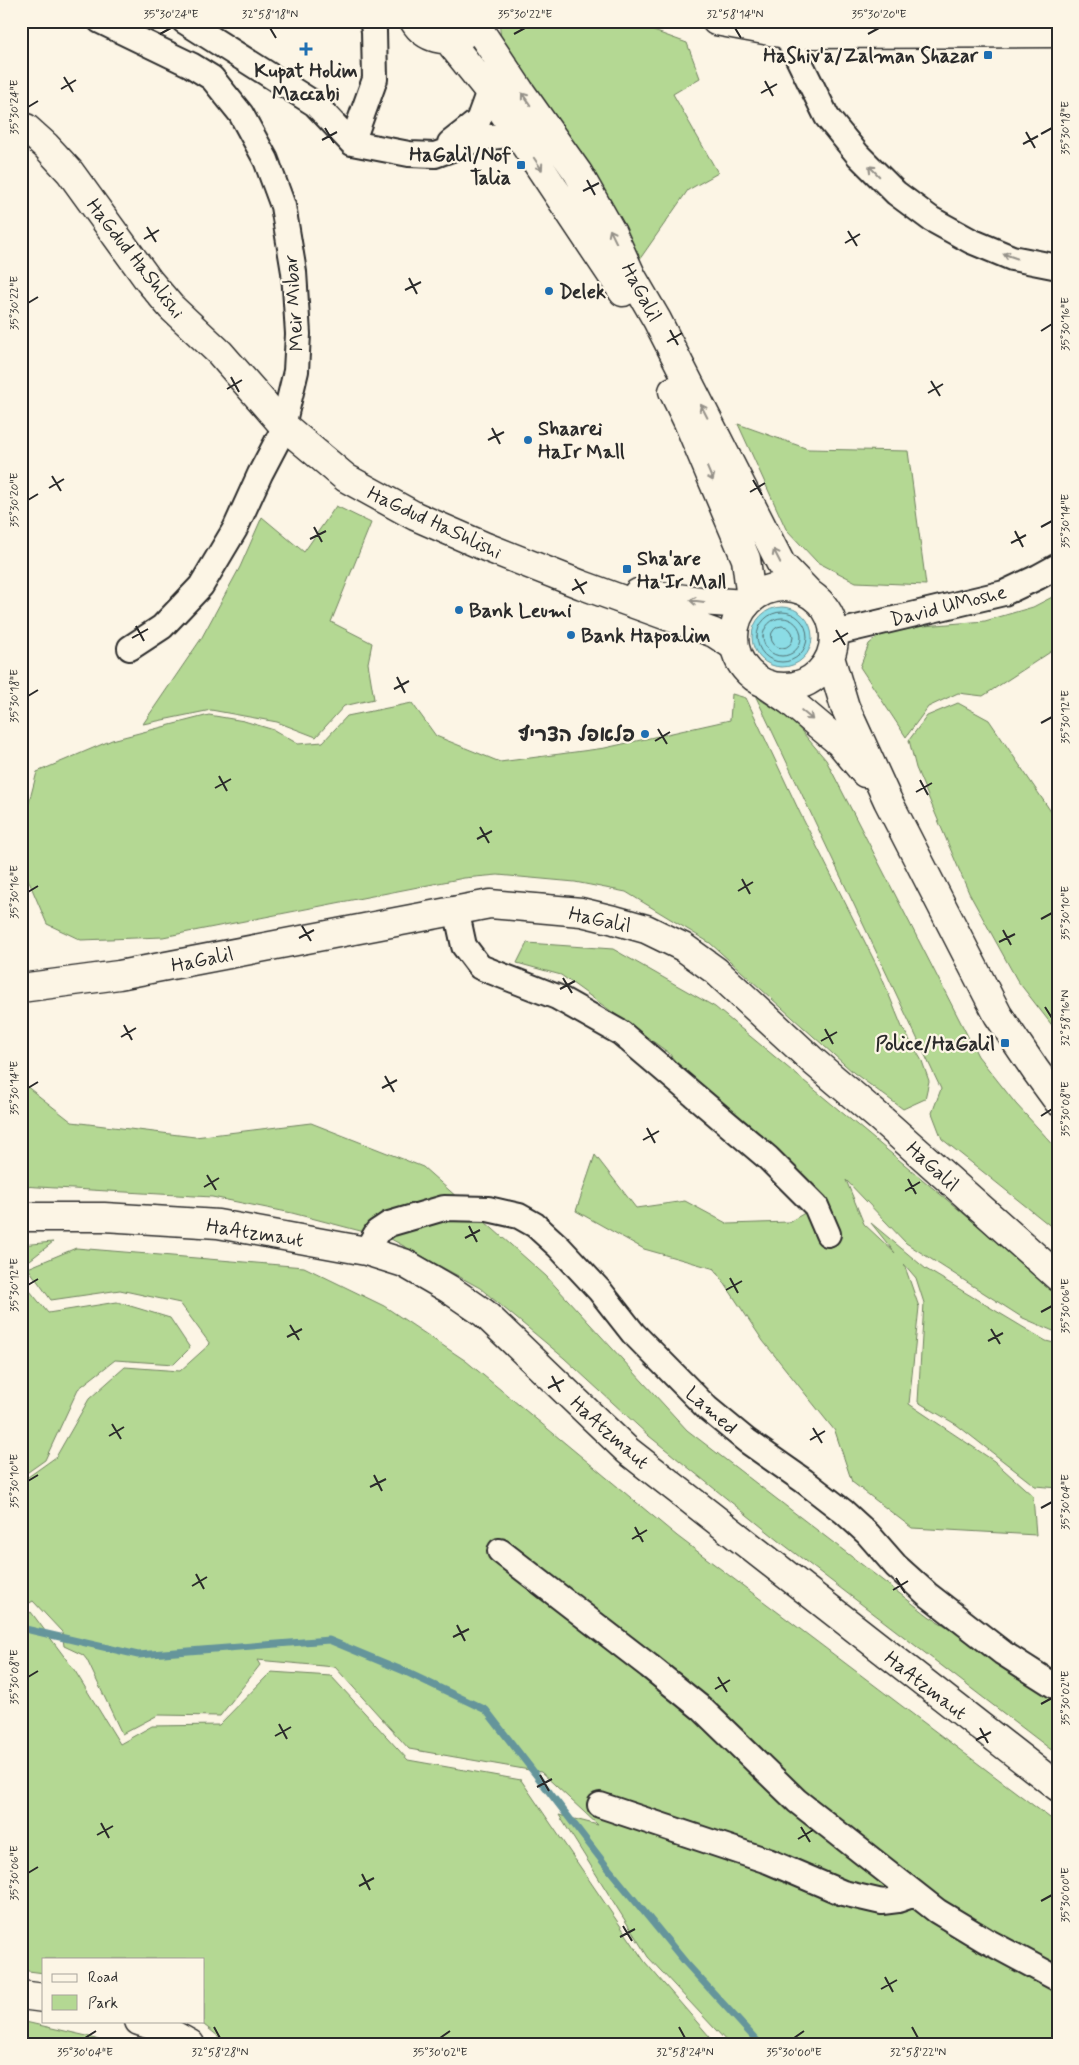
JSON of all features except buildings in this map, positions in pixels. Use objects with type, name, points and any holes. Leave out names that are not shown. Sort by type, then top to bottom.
[{"type":"main road","points":[[414,21],[426,34],[436,39],[448,40],[464,35],[477,23]]},
{"type":"main road","points":[[716,21],[786,34],[1058,33]]},
{"type":"main road","name":"HaGalil","points":[[477,23],[524,98],[578,172],[612,233],[632,276],[657,320],[781,564],[809,593]]},
{"type":"main road","name":"HaGalil","points":[[448,40],[489,91],[620,285],[688,422],[746,559],[748,602]]},
{"type":"main road","name":"HaGdud HaShlishi","points":[[21,127],[26,128],[46,146],[70,172],[171,307],[220,353],[284,425],[346,478],[415,516],[486,547],[582,585],[714,633],[734,646]]},
{"type":"main road","name":"HaGdud HaShlishi","points":[[582,585],[700,601],[748,602]]},
{"type":"main road","points":[[888,801],[840,743],[790,701],[753,678],[743,667],[734,646],[733,632],[738,616],[748,602],[761,592],[777,587],[793,587],[809,593],[822,603],[831,617],[832,645],[845,707],[888,801],[998,1015],[1058,1101]]},
{"type":"main road","points":[[768,686],[785,688],[802,685],[816,677],[827,665],[832,645]]},
{"type":"main road","name":"HaGalil","points":[[21,988],[120,975],[490,904],[581,912],[646,929],[683,947],[716,971],[813,1061],[880,1118],[1058,1278]]},
{"type":"main road","name":"HaAtzmaut","points":[[21,1217],[104,1217],[218,1224],[366,1251],[404,1263],[449,1289],[484,1313],[628,1451],[1058,1787]]},
{"type":"main road","name":"HaAtzmaut","points":[[21,1227],[104,1217]]},
{"type":"main road","points":[[21,1995],[42,1998]]},
{"type":"main road","points":[[142,2022],[163,2029],[190,2044]]},
{"type":"street","name":"Meir Mibar","points":[[100,21],[191,65],[212,78],[242,114],[266,160],[283,206],[294,272],[298,334],[296,371],[284,425],[236,529],[201,586],[162,627],[130,648]]},
{"type":"street","points":[[184,21],[315,104],[352,143],[409,154],[435,155],[482,138],[518,134]]},
{"type":"street","points":[[352,143],[375,79],[372,21]]},
{"type":"street","points":[[786,34],[827,117],[858,155],[896,193],[931,219],[971,241],[1012,258],[1058,267]]},
{"type":"street","points":[[435,155],[478,121],[489,91]]},
{"type":"street","name":"David UMoshe","points":[[832,645],[1004,593],[1058,566]]},
{"type":"street","points":[[456,909],[464,946],[480,967],[557,997],[621,1034],[768,1158],[816,1206],[828,1234]]},
{"type":"street","name":"Lamed","points":[[366,1251],[377,1232],[389,1224],[444,1208],[488,1209],[519,1216],[535,1225],[559,1247],[600,1292],[633,1333],[707,1408],[844,1512],[868,1534],[896,1566],[927,1594],[1003,1653],[1058,1688]]},
{"type":"street","points":[[500,1551],[701,1708],[797,1801],[915,1894],[936,1910],[985,1940],[1058,1979]]},
{"type":"street","points":[[600,1804],[768,1861],[843,1893],[882,1902],[898,1900],[915,1894]]},
{"type":"green space","points":[[499,21],[626,21],[687,43],[700,78],[673,94],[718,173],[688,190],[637,263],[501,39]]},
{"type":"green space","points":[[738,424],[808,449],[908,451],[926,585],[856,582],[817,562],[786,529]]},
{"type":"green space","points":[[336,506],[371,523],[331,622],[372,643],[368,663],[374,699],[344,706],[316,737],[277,722],[211,710],[143,724],[201,639],[240,567],[262,517],[304,552]]},
{"type":"green space","points":[[1058,594],[1058,647],[983,696],[958,693],[928,707],[906,737],[860,667],[869,644],[887,629],[985,621],[1033,607]]},
{"type":"green space","points":[[732,694],[746,698],[800,813],[878,968],[902,1027],[922,1061],[929,1081],[925,1099],[903,1109],[854,1073],[710,943],[626,892],[575,882],[498,875],[464,878],[163,937],[81,940],[47,924],[21,863],[21,833],[37,772],[112,740],[209,715],[244,721],[274,730],[298,744],[323,742],[347,716],[412,703],[436,736],[500,762],[605,748],[730,720]]},
{"type":"green space","points":[[756,697],[792,720],[826,760],[978,1056],[1016,1104],[1058,1150],[1058,1232],[942,1139],[932,1113],[941,1089]]},
{"type":"green space","points":[[958,703],[989,720],[1058,822],[1058,1033],[1017,980],[969,893],[916,768],[909,740],[927,716]]},
{"type":"green space","points":[[527,943],[613,949],[715,1007],[1058,1292],[1058,1333],[1023,1318],[906,1243],[846,1180],[864,1224],[895,1253],[871,1223],[926,1269],[1046,1341],[1058,1344],[1058,1488],[1035,1486],[957,1425],[918,1402],[924,1303],[916,1278],[904,1264],[919,1307],[909,1404],[994,1461],[1033,1496],[1036,1535],[912,1528],[852,1482],[835,1431],[763,1341],[715,1269],[644,1249],[576,1211],[595,1155],[636,1208],[685,1201],[728,1224],[789,1222],[810,1210],[700,1095],[669,1053],[561,975],[517,963]]},
{"type":"green space","points":[[21,1082],[72,1122],[195,1137],[311,1123],[423,1167],[546,1276],[687,1430],[930,1617],[1058,1690],[1058,1755],[783,1544],[649,1436],[564,1358],[480,1288],[391,1239],[292,1213],[212,1197],[21,1186]]},
{"type":"green space","points":[[53,1242],[21,1267],[21,1245]]},
{"type":"green space","points":[[76,1248],[304,1267],[384,1306],[466,1361],[677,1536],[1058,1824],[1058,2044],[729,2044],[648,1957],[559,1815],[598,1825],[541,1772],[409,1749],[335,1667],[257,1660],[260,1665],[220,1716],[158,1715],[122,1734],[83,1655],[64,1646],[62,1632],[33,1601],[21,1608],[21,1482],[56,1457],[89,1399],[125,1367],[180,1371],[210,1344],[180,1303],[120,1290],[51,1300],[28,1268]]},
{"type":"green space","points":[[21,1280],[48,1313],[117,1302],[170,1318],[190,1348],[174,1364],[115,1360],[78,1389],[45,1460],[21,1477]]},
{"type":"green space","points":[[31,1612],[75,1671],[120,1744],[152,1726],[219,1725],[271,1672],[331,1676],[408,1760],[521,1780],[645,1962],[716,2044],[228,2044],[200,2022],[205,2022],[205,1958],[42,1958],[42,1973],[21,1970],[21,1618]]},
{"type":"green space","points":[[21,2021],[87,2036],[109,2044],[29,2044],[21,2036]]},
{"type":"water","points":[[776,607],[788,607],[799,612],[807,620],[812,631],[810,649],[799,662],[788,667],[776,667],[765,662],[757,654],[752,643],[752,631],[757,620],[765,612]]},
{"type":"waterway","points":[[21,1628],[138,1655],[329,1640],[404,1671],[486,1710],[604,1863],[686,1963],[760,2044]]},
{"type":"place","name":"Kupat Holim Maccabi","points":[[306,49]]},
{"type":"place","name":"HaShiv'a/Zalman Shazar","points":[[988,55]]},
{"type":"place","name":"HaGalil/Nof Talia","points":[[521,165]]},
{"type":"place","name":"Delek","points":[[549,291]]},
{"type":"place","name":"Shaarei HaIr Mall","points":[[528,440]]},
{"type":"place","name":"Sha'are Ha'Ir Mall","points":[[627,569]]},
{"type":"place","name":"Bank Leumi","points":[[459,610]]},
{"type":"place","name":"Bank Hapoalim","points":[[571,635]]},
{"type":"place","name":"פלאפל הצריף","points":[[645,734]]},
{"type":"place","name":"Police/HaGalil","points":[[1005,1043]]}]
